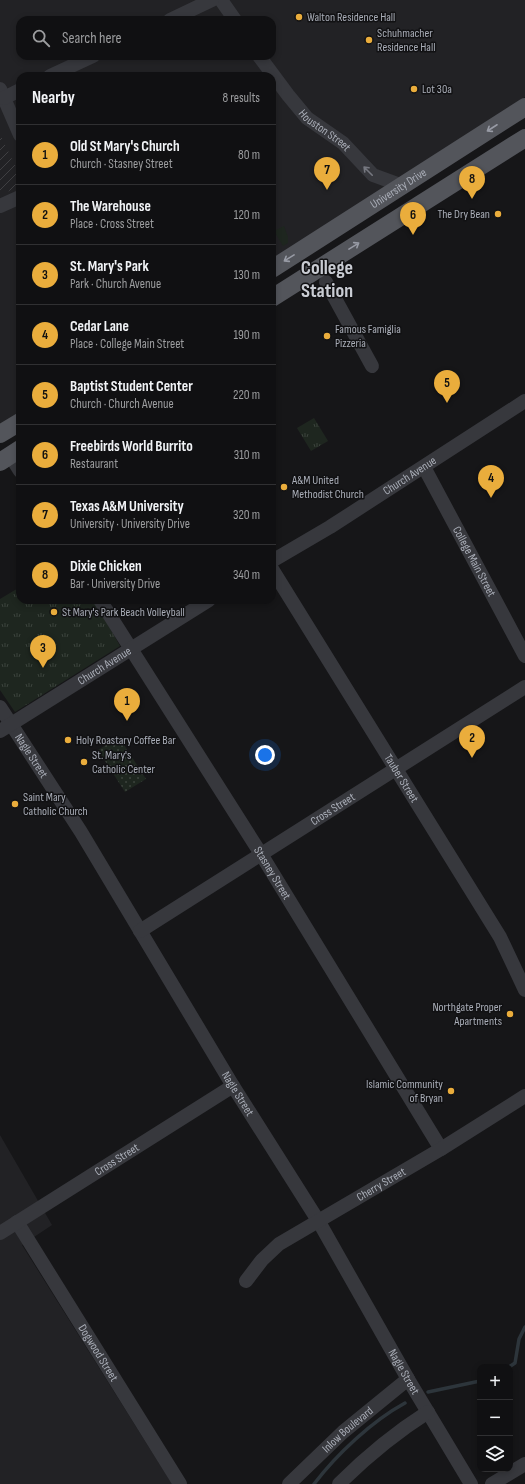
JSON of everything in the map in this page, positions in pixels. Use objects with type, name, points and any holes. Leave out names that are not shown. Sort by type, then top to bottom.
[{"type":"main road","name":"University Drive","points":[[276,266],[525,107]]},
{"type":"main road","name":"University Drive","points":[[276,295],[525,138]]},
{"type":"main road","points":[[0,434],[16,424]]},
{"type":"street","points":[[178,16],[212,0]]},
{"type":"street","points":[[222,0],[232,16]]},
{"type":"street","points":[[59,72],[84,60]]},
{"type":"street","name":"Houston Street","points":[[263,60],[271,72]]},
{"type":"street","name":"Houston Street","points":[[276,79],[288,96],[307,118],[343,143],[373,175],[403,186]]},
{"type":"street","points":[[16,91],[2,94],[16,126]]},
{"type":"street","points":[[0,206],[16,199]]},
{"type":"street","points":[[326,282],[372,366]]},
{"type":"street","name":"Church Avenue","points":[[276,559],[330,527],[525,401]]},
{"type":"street","points":[[10,456],[16,465]]},
{"type":"street","name":"College Main Street","points":[[424,467],[525,656]]},
{"type":"street","name":"Tauber Street","points":[[276,575],[500,937],[525,990]]},
{"type":"street","name":"Stasney Street","points":[[102,604],[261,854],[441,1149]]},
{"type":"street","name":"Church Avenue","points":[[5,727],[203,604]]},
{"type":"street","name":"Cross Street","points":[[140,930],[525,687]]},
{"type":"street","name":"Nagle Street","points":[[0,707],[5,727],[81,832],[233,1086],[319,1222],[408,1379],[471,1484]]},
{"type":"street","name":"Cross Street","points":[[0,1233],[233,1086]]},
{"type":"street","name":"Cherry Street","points":[[246,1281],[262,1260],[279,1244],[319,1222],[441,1149],[525,1096]]},
{"type":"street","name":"Dogwood Street","points":[[17,1222],[180,1484]]},
{"type":"street","name":"Inlow Boulevard","points":[[289,1484],[343,1432],[408,1379]]},
{"type":"street","points":[[340,1484],[374,1450],[428,1412]]},
{"type":"street","points":[[492,1484],[525,1464]]},
{"type":"shaded area","points":[[0,0],[525,0],[525,97],[276,257],[276,72],[16,72],[16,421],[0,431]]},
{"type":"shaded area","points":[[0,134],[16,168],[16,188],[0,195]]},
{"type":"shaded area","points":[[0,1135],[52,1225],[22,1245],[172,1484],[0,1484]]},
{"type":"green space","points":[[284,226],[288,237],[288,243],[283,246],[276,234],[276,230]]},
{"type":"green space","points":[[314,418],[328,441],[311,451],[297,428]]},
{"type":"green space","points":[[16,589],[16,604],[96,604],[120,646],[15,712],[0,690],[0,599]]},
{"type":"green space","points":[[119,737],[146,779],[125,792],[98,750]]},
{"type":"waterway","points":[[513,1364],[515,1363],[519,1339],[525,1327]]},
{"type":"waterway","points":[[428,1392],[477,1382]]},
{"type":"waterway","points":[[314,1484],[333,1461],[356,1439],[380,1419],[405,1403]]},
{"type":"place","name":"Walton Residence Hall","points":[[299,17]]},
{"type":"place","name":"Schuhmacher Residence Hall","points":[[369,40]]},
{"type":"place","name":"Lot 30a","points":[[414,89]]},
{"type":"place","name":"Texas A&M University","points":[[327,190]]},
{"type":"place","name":"Dixie Chicken","points":[[472,199]]},
{"type":"place","name":"The Dry Bean","points":[[498,214]]},
{"type":"place","name":"Freebirds World Burrito","points":[[413,235]]},
{"type":"place","name":"Famous Famiglia Pizzeria","points":[[327,336]]},
{"type":"place","name":"Baptist Student Center","points":[[447,403]]},
{"type":"place","name":"A&M United Methodist Church","points":[[284,487]]},
{"type":"place","name":"Cedar Lane","points":[[491,498]]},
{"type":"place","name":"St Mary's Park Beach Volleyball","points":[[54,612]]},
{"type":"place","name":"St. Mary's Park","points":[[43,668]]},
{"type":"place","name":"Old St Mary's Church","points":[[127,721]]},
{"type":"place","name":"Holy Roastary Coffee Bar","points":[[68,740]]},
{"type":"place","name":"The Warehouse","points":[[472,758]]},
{"type":"place","name":"St. Mary's Catholic Center","points":[[84,762]]},
{"type":"place","name":"Saint Mary Catholic Church","points":[[15,804]]},
{"type":"place","name":"Northgate Proper Apartments","points":[[510,1014]]},
{"type":"place","name":"Islamic Community of Bryan","points":[[451,1091]]},
{"type":"district","name":"College Station","points":[[327,280]]}]
